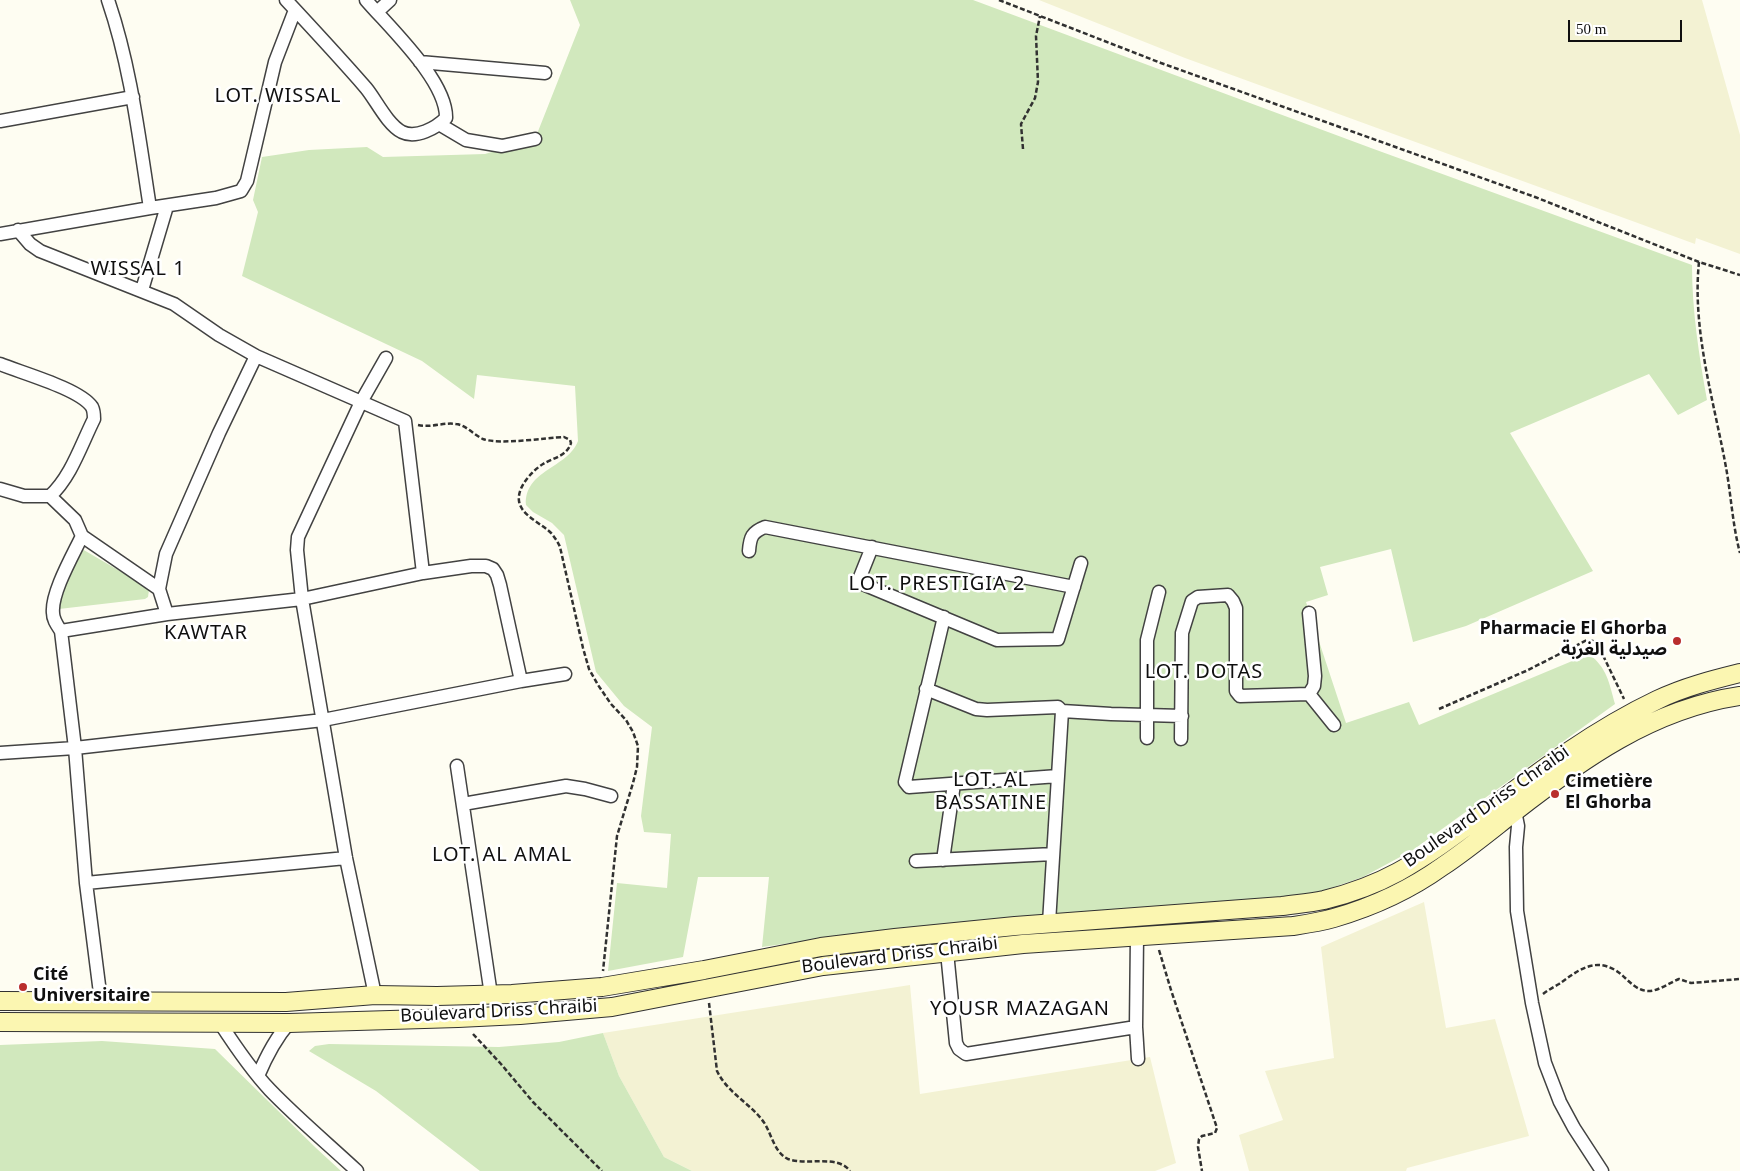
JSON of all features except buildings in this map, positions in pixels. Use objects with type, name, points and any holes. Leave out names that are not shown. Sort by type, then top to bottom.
[{"type":"main road","name":"Boulevard Driss Chraibi","points":[[0,1022],[289,1023],[520,1015],[612,1006],[823,966],[1023,944],[1293,926],[1334,918],[1372,905],[1443,866],[1477,830],[1545,768],[1602,730],[1658,699],[1692,686],[1740,673]]},
{"type":"main road","name":"Boulevard Driss Chraibi","points":[[0,1001],[286,1002],[375,995],[437,996],[602,987],[704,970],[821,947],[895,938],[1049,923],[1282,906],[1323,900],[1358,889],[1397,872],[1513,812],[1573,768],[1630,732],[1674,713],[1717,700],[1740,696]]},
{"type":"main road","points":[[821,947],[823,966]]},
{"type":"main road","points":[[777,955],[780,973]]},
{"type":"street","points":[[108,0],[123,49],[133,97],[150,208]]},
{"type":"street","points":[[286,0],[367,90],[394,127],[402,132],[413,135],[440,124],[446,118],[446,108],[436,84],[420,62],[366,0]]},
{"type":"street","points":[[377,12],[390,0]]},
{"type":"street","points":[[0,234],[227,196],[241,191],[247,181],[274,62],[296,10]]},
{"type":"street","points":[[420,62],[545,73]]},
{"type":"street","points":[[0,121],[133,97]]},
{"type":"street","points":[[440,124],[466,140],[502,146],[535,140]]},
{"type":"street","points":[[142,290],[167,206]]},
{"type":"street","points":[[18,230],[30,244],[40,251],[174,304],[219,335],[256,356],[405,421],[423,573]]},
{"type":"street","points":[[167,614],[159,589],[166,554],[219,433],[256,356]]},
{"type":"street","points":[[375,995],[346,858],[302,599],[297,550],[298,537],[361,402],[386,358]]},
{"type":"street","points":[[0,364],[72,392],[92,407],[94,412],[94,419],[65,478],[58,489],[50,496],[24,496],[0,489]]},
{"type":"street","points":[[50,496],[75,520],[82,536],[159,589]]},
{"type":"street","points":[[749,551],[750,537],[754,531],[765,526],[1074,587]]},
{"type":"street","points":[[82,536],[54,599],[52,613],[54,622],[60,631],[74,748],[86,883],[101,1001]]},
{"type":"street","points":[[872,547],[858,582],[997,640],[1058,638],[1081,563]]},
{"type":"street","points":[[60,631],[167,614],[302,599],[423,573],[471,566],[486,566],[493,569],[500,585],[521,680]]},
{"type":"street","points":[[1147,738],[1147,640],[1159,592]]},
{"type":"street","points":[[1181,739],[1182,633],[1192,601],[1198,597],[1228,595],[1236,608],[1236,691],[1240,696],[1309,694]]},
{"type":"street","points":[[1309,694],[1314,686],[1315,676],[1310,613]]},
{"type":"street","points":[[944,617],[905,782],[909,787],[1058,776]]},
{"type":"street","points":[[0,753],[74,748],[323,720],[521,680],[565,674]]},
{"type":"street","points":[[926,689],[976,709],[1058,707],[1062,711],[1182,716]]},
{"type":"street","points":[[1309,694],[1334,725]]},
{"type":"street","points":[[1049,923],[1062,711]]},
{"type":"street","points":[[457,766],[490,994]]},
{"type":"street","points":[[943,860],[954,784]]},
{"type":"street","points":[[463,804],[566,786],[611,796]]},
{"type":"street","points":[[1513,812],[1518,826],[1516,847],[1517,911],[1532,1003],[1545,1063],[1560,1102],[1574,1128],[1602,1171]]},
{"type":"street","points":[[916,861],[1053,854]]},
{"type":"street","points":[[86,883],[346,858]]},
{"type":"street","points":[[1138,1059],[1136,1027],[1146,935]]},
{"type":"street","points":[[948,952],[956,1044],[966,1054],[1136,1027]]},
{"type":"street","points":[[220,1023],[258,1076],[307,1126],[357,1171]]},
{"type":"street","points":[[258,1076],[268,1052],[289,1023]]},
{"type":"path","points":[[999,0],[1170,66],[1535,197],[1699,262],[1740,275]]},
{"type":"path","points":[[1012,0],[1012,5]]},
{"type":"path","points":[[1023,149],[1021,124],[1034,98],[1038,82],[1036,36],[1040,16]]},
{"type":"path","points":[[1699,262],[1697,282],[1698,308],[1708,376],[1726,465],[1740,553]]},
{"type":"path","points":[[405,421],[425,427],[454,423],[461,425],[484,439],[500,441],[564,438],[570,440],[571,443],[567,450],[544,464],[523,484],[519,494],[519,502],[525,512],[552,533],[560,547],[582,648],[589,669],[598,686],[626,720],[638,746],[637,766],[617,836],[602,987]]},
{"type":"path","points":[[1439,709],[1526,671],[1587,640],[1593,641],[1598,645],[1631,713]]},
{"type":"path","points":[[1146,935],[1170,990],[1217,1128],[1215,1133],[1199,1138],[1198,1147],[1202,1171]]},
{"type":"path","points":[[1532,1003],[1576,971],[1586,967],[1602,966],[1615,970],[1637,988],[1648,991],[1679,979],[1691,983],[1740,979]]},
{"type":"path","points":[[706,988],[712,1024],[715,1062],[721,1080],[765,1124],[780,1154],[789,1159],[820,1163],[835,1162],[845,1166],[850,1171]]},
{"type":"path","points":[[458,1018],[502,1064],[534,1102],[602,1171]]},
{"type":"green space","points":[[570,0],[973,0],[1692,265],[1696,333],[1707,400],[1678,415],[1649,374],[1510,433],[1593,571],[1466,626],[1413,642],[1391,549],[1320,567],[1328,595],[1306,602],[1346,723],[1409,702],[1419,725],[1589,654],[1604,670],[1615,704],[1413,850],[1363,877],[1305,897],[877,931],[762,947],[769,877],[698,877],[683,957],[608,971],[617,883],[667,888],[671,834],[644,832],[641,816],[652,727],[624,706],[596,672],[564,535],[552,523],[533,512],[526,505],[527,493],[532,484],[539,476],[573,450],[578,441],[575,386],[477,375],[474,399],[422,361],[242,276],[258,212],[253,200],[262,157],[309,150],[367,147],[383,157],[485,154],[535,139],[580,25]]},
{"type":"green space","points":[[1039,0],[1702,0],[1740,135],[1740,254],[1696,238],[1695,244],[1185,58]]},
{"type":"green space","points":[[82,549],[137,581],[149,590],[148,597],[145,599],[59,609],[57,605],[76,557]]},
{"type":"green space","points":[[1424,902],[1446,1028],[1495,1019],[1529,1136],[1407,1168],[1406,1171],[1249,1171],[1239,1135],[1283,1120],[1265,1071],[1334,1058],[1321,947]]},
{"type":"green space","points":[[910,985],[920,1094],[1150,1057],[1176,1163],[1155,1171],[692,1171],[664,1157],[619,1076],[603,1033]]},
{"type":"green space","points":[[603,1033],[619,1076],[664,1157],[692,1171],[480,1171],[376,1091],[309,1051],[315,1046],[329,1044],[499,1047],[559,1042]]},
{"type":"green space","points":[[102,1041],[215,1049],[341,1171],[0,1171],[0,1045]]},
{"type":"place","name":"Pharmacie El Ghorba صيدلية الغربة","points":[[1677,641]]},
{"type":"place","name":"Cimetière El Ghorba","points":[[1555,794]]},
{"type":"place","name":"Cité Universitaire","points":[[23,987]]},
{"type":"district","name":"LOT. WISSAL","points":[[278,99]]},
{"type":"district","name":"WISSAL 1","points":[[138,272]]},
{"type":"district","name":"LOT. PRESTIGIA 2","points":[[937,587]]},
{"type":"district","name":"KAWTAR","points":[[206,636]]},
{"type":"district","name":"LOT. DOTAS","points":[[1204,675]]},
{"type":"district","name":"LOT. AL BASSATINE","points":[[991,794]]},
{"type":"district","name":"LOT. AL AMAL","points":[[502,858]]},
{"type":"district","name":"YOUSR MAZAGAN","points":[[1020,1012]]}]
